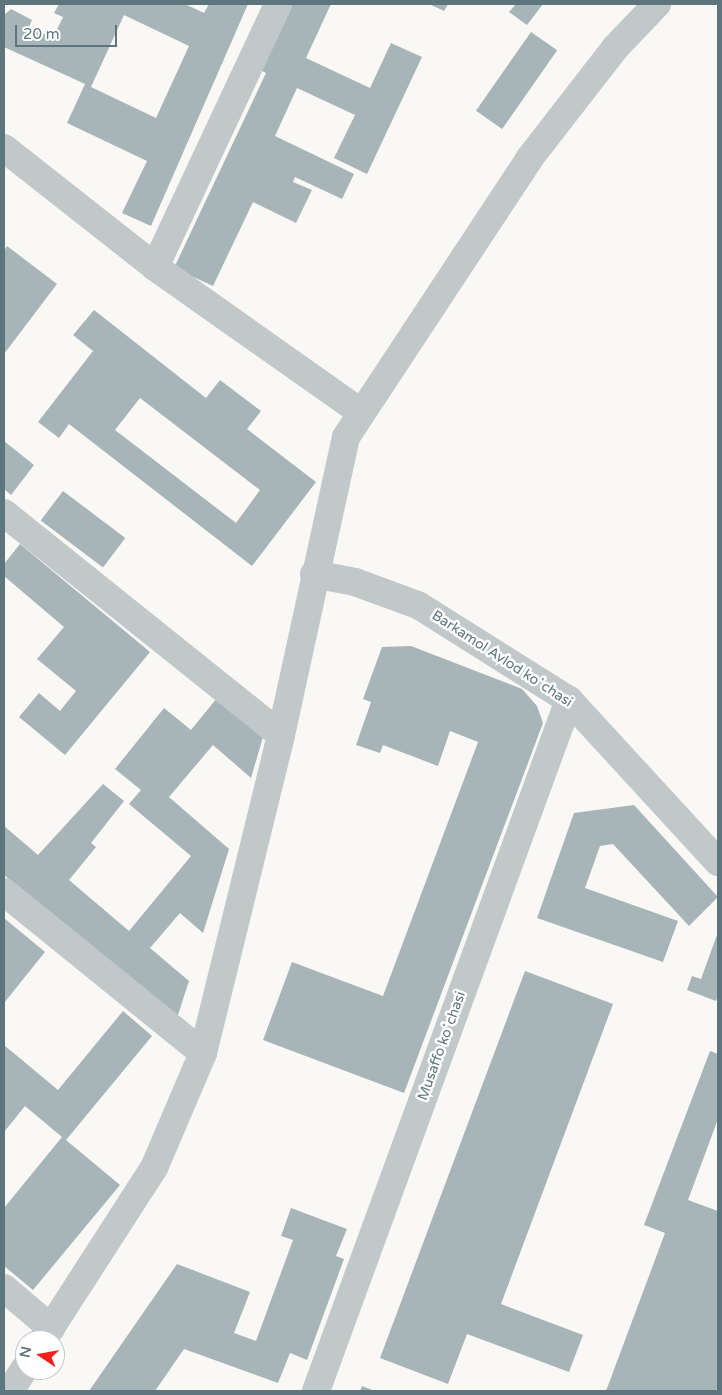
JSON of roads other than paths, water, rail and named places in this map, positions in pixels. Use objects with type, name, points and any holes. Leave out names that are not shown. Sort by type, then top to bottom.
[{"type":"street","points":[[155,267],[278,4]]},
{"type":"street","points":[[50,1330],[154,1168],[202,1053],[281,735],[338,461],[359,411],[529,159],[615,48],[657,4]]},
{"type":"street","points":[[4,148],[155,267],[359,411]]},
{"type":"street","points":[[4,513],[281,735]]},
{"type":"street","name":"Barkamol Avlod koʻchasi","points":[[314,574],[355,582],[418,605],[569,700],[718,862]]},
{"type":"street","name":"Musaffo koʻchasi","points":[[316,1391],[569,700]]},
{"type":"street","points":[[4,892],[202,1053]]},
{"type":"street","points":[[4,1288],[43,1330]]},
{"type":"street","points":[[10,1391],[17,1380]]}]
